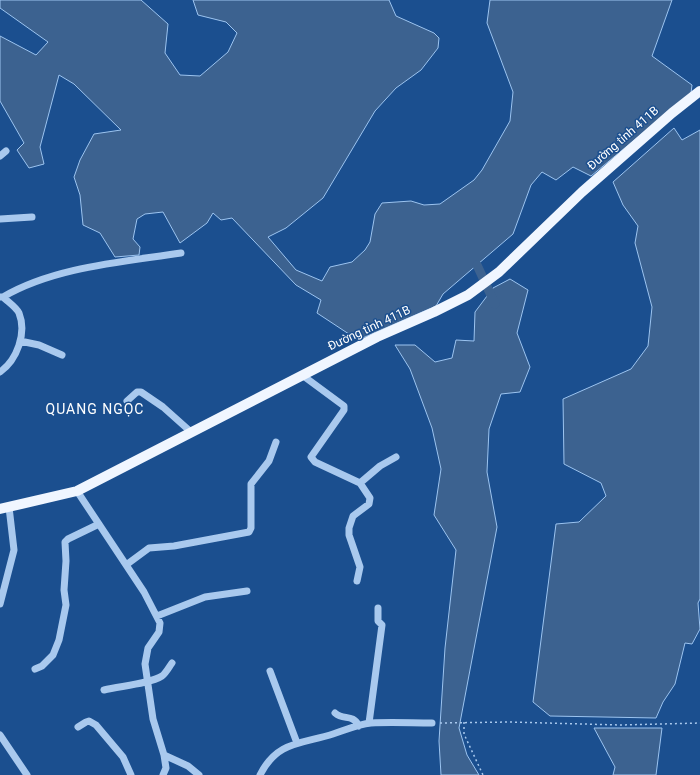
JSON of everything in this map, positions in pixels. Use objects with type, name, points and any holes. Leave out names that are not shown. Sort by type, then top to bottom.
[{"type":"main road","name":"Đường tỉnh 411B","points":[[4,508],[77,491],[377,337],[468,295],[499,272],[582,192],[672,113],[700,91]]},
{"type":"street","points":[[0,156],[6,151]]},
{"type":"street","points":[[0,219],[32,217]]},
{"type":"street","points":[[0,372],[15,355],[22,330],[18,312],[2,297],[24,286],[53,276],[107,264],[181,253]]},
{"type":"street","points":[[20,341],[39,345],[62,355]]},
{"type":"street","points":[[302,375],[344,406],[344,410],[311,457],[315,462],[360,483],[371,501],[353,516],[350,528],[349,536],[360,567],[357,581]]},
{"type":"street","points":[[127,401],[137,392],[141,392],[163,407],[191,432]]},
{"type":"street","points":[[126,564],[149,548],[196,542],[251,530],[251,484],[269,461],[276,442]]},
{"type":"street","points":[[360,483],[380,466],[396,457]]},
{"type":"street","points":[[77,491],[126,564],[160,623],[159,632],[148,648],[145,664],[153,718],[164,755],[166,768],[163,775]]},
{"type":"street","points":[[0,604],[14,550],[4,508]]},
{"type":"street","points":[[35,669],[53,655],[59,640],[66,605],[64,590],[66,561],[65,542],[68,538],[99,524]]},
{"type":"street","points":[[157,616],[206,598],[247,591]]},
{"type":"street","points":[[369,723],[382,625],[378,621],[378,608]]},
{"type":"street","points":[[104,690],[147,681],[163,675],[172,663]]},
{"type":"street","points":[[270,671],[297,743]]},
{"type":"street","points":[[335,713],[356,720],[359,726]]},
{"type":"street","points":[[78,727],[90,721],[96,726],[123,757],[131,775]]},
{"type":"street","points":[[260,775],[273,756],[284,747],[297,743],[369,723],[432,723]]},
{"type":"street","points":[[0,736],[27,775]]},
{"type":"street","points":[[164,755],[188,766],[199,775]]},
{"type":"path","points":[[464,722],[464,734],[483,775]]},
{"type":"path","points":[[432,723],[509,722],[620,725],[700,723]]},
{"type":"water","points":[[0,0],[141,0],[168,24],[165,53],[180,75],[200,76],[228,52],[237,33],[226,22],[198,15],[193,0],[389,0],[396,16],[434,33],[439,38],[438,48],[421,70],[396,88],[375,111],[323,198],[286,228],[268,237],[296,270],[322,281],[330,267],[352,262],[365,250],[370,242],[375,214],[382,203],[411,201],[424,205],[440,204],[474,180],[482,170],[510,121],[513,92],[487,23],[490,0],[672,0],[652,56],[692,85],[691,93],[591,176],[573,167],[556,180],[542,172],[531,185],[513,234],[443,294],[436,306],[358,340],[317,313],[321,300],[296,285],[232,218],[221,220],[213,213],[207,223],[180,243],[163,212],[145,214],[137,219],[133,239],[140,247],[139,255],[115,257],[100,233],[83,225],[80,195],[74,177],[80,160],[94,134],[121,130],[74,84],[59,75],[40,147],[44,164],[29,168],[17,150],[24,143],[0,101],[0,36],[36,55],[48,42],[0,8]]},
{"type":"water","points":[[674,128],[682,140],[700,130],[700,599],[698,603],[700,629],[692,644],[685,643],[675,684],[663,702],[656,718],[550,716],[533,702],[556,524],[579,522],[606,496],[601,483],[564,464],[563,399],[631,369],[648,346],[652,307],[635,243],[638,226],[623,205],[613,182]]},
{"type":"water","points":[[510,279],[528,290],[517,333],[530,367],[520,392],[501,394],[489,429],[487,472],[497,527],[459,728],[467,755],[479,775],[441,775],[439,741],[445,648],[456,550],[434,515],[441,469],[432,428],[410,369],[395,345],[415,345],[435,362],[452,358],[456,340],[474,341],[475,312],[493,288]]},
{"type":"water","points":[[594,728],[662,728],[656,775],[613,775],[615,767]]},
{"type":"waterway","points":[[477,265],[495,304]]},
{"type":"district","name":"QUANG NGỌC","points":[[95,409]]}]
